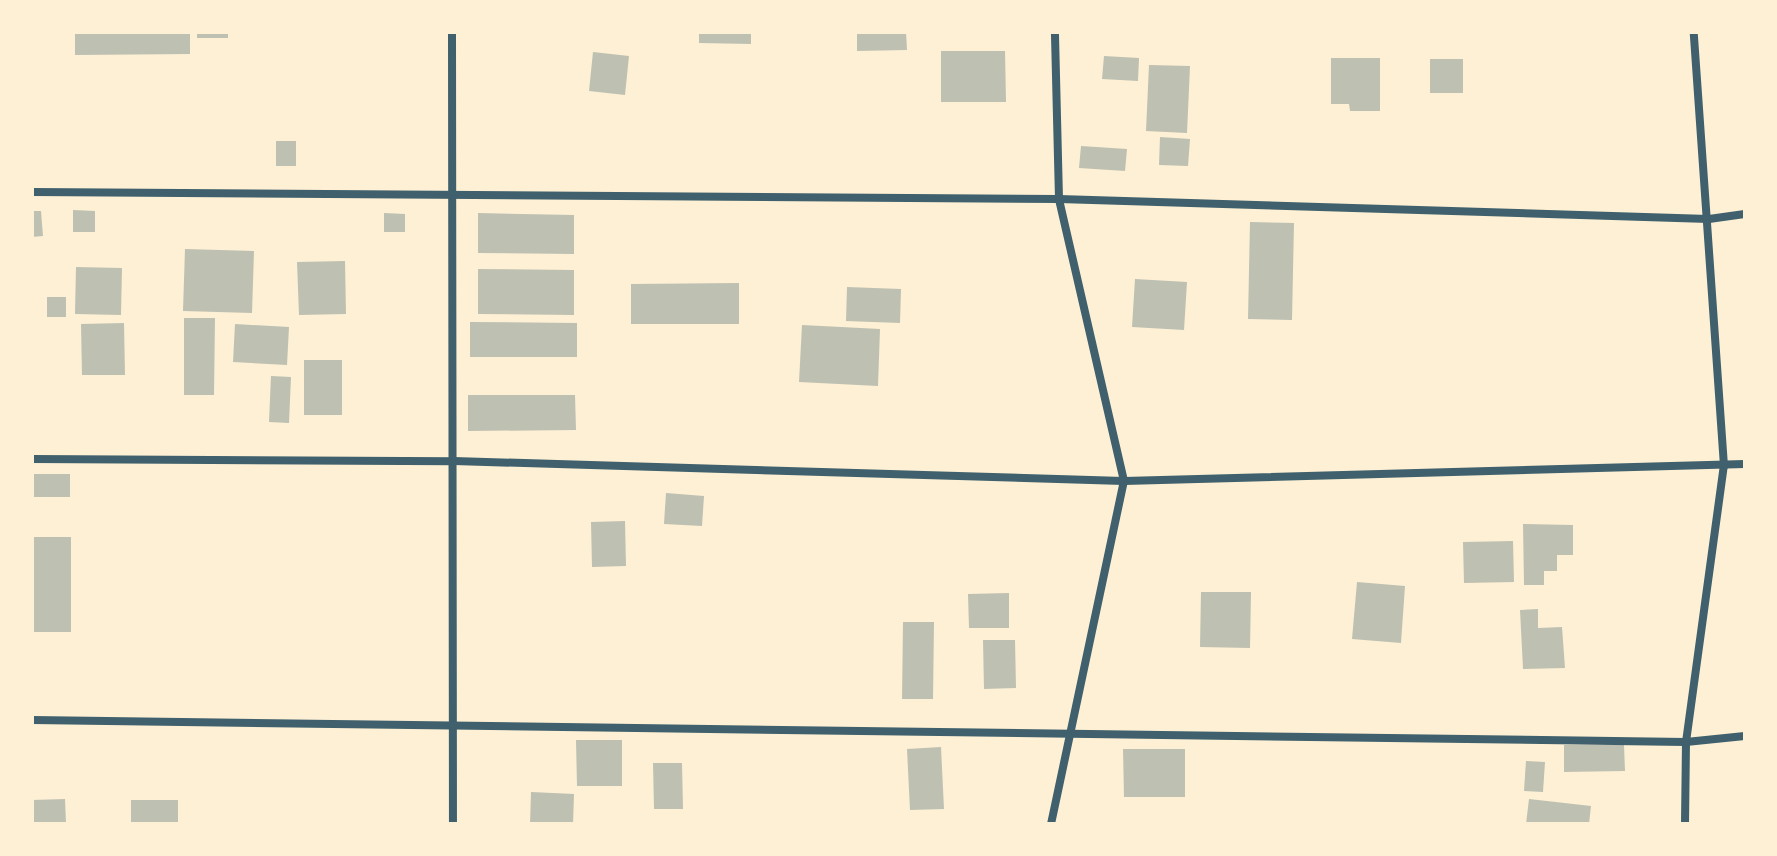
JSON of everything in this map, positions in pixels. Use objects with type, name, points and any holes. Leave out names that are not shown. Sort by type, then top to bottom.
[{"type":"street","points":[[452,32],[453,824]]},
{"type":"street","points":[[1051,824],[1124,481],[1059,199],[1055,32]]},
{"type":"street","points":[[1685,824],[1686,742],[1724,466],[1694,32]]},
{"type":"street","points":[[32,192],[453,192],[1059,199],[1709,219],[1745,214]]},
{"type":"street","points":[[32,459],[454,461],[1124,481],[1745,464]]},
{"type":"street","points":[[32,720],[1071,731],[1686,742],[1745,736]]},
{"type":"building","points":[[75,32],[190,32],[190,54],[75,55]]},
{"type":"building","points":[[197,32],[228,32],[228,38],[197,38]]},
{"type":"building","points":[[699,32],[751,32],[751,44],[699,43]]},
{"type":"building","points":[[857,32],[906,32],[907,50],[857,51]]},
{"type":"building","points":[[941,51],[1005,51],[1006,102],[941,102]]},
{"type":"building","points":[[593,52],[629,56],[625,95],[589,91]]},
{"type":"building","points":[[1104,56],[1139,58],[1138,81],[1102,79]]},
{"type":"building","points":[[1331,58],[1380,58],[1380,111],[1350,111],[1349,104],[1331,104]]},
{"type":"building","points":[[1430,59],[1463,59],[1463,93],[1430,93]]},
{"type":"building","points":[[1149,65],[1190,66],[1187,133],[1146,131]]},
{"type":"building","points":[[1160,137],[1190,139],[1188,166],[1159,165]]},
{"type":"building","points":[[276,141],[296,141],[296,166],[276,166]]},
{"type":"building","points":[[1081,146],[1127,149],[1125,171],[1079,168]]},
{"type":"building","points":[[73,210],[95,211],[95,232],[73,232]]},
{"type":"building","points":[[32,211],[41,211],[43,236],[32,237]]},
{"type":"building","points":[[384,213],[405,214],[405,232],[384,232]]},
{"type":"building","points":[[478,213],[574,215],[574,254],[478,253]]},
{"type":"building","points":[[1250,222],[1294,223],[1292,320],[1248,319]]},
{"type":"building","points":[[185,249],[254,251],[252,313],[183,311]]},
{"type":"building","points":[[345,261],[346,314],[299,315],[297,262]]},
{"type":"building","points":[[76,267],[122,268],[121,315],[75,314]]},
{"type":"building","points":[[478,269],[574,270],[574,315],[478,314]]},
{"type":"building","points":[[1135,279],[1187,282],[1184,330],[1132,327]]},
{"type":"building","points":[[739,283],[739,324],[631,324],[631,284]]},
{"type":"building","points":[[847,287],[901,289],[900,323],[846,321]]},
{"type":"building","points":[[47,297],[66,297],[66,317],[47,317]]},
{"type":"building","points":[[184,318],[215,318],[214,395],[184,395]]},
{"type":"building","points":[[470,322],[577,323],[577,357],[470,357]]},
{"type":"building","points":[[124,323],[125,375],[82,375],[81,324]]},
{"type":"building","points":[[235,324],[289,327],[287,365],[233,362]]},
{"type":"building","points":[[802,325],[880,329],[878,386],[799,382]]},
{"type":"building","points":[[304,360],[342,360],[342,415],[304,415]]},
{"type":"building","points":[[271,376],[291,377],[289,423],[269,422]]},
{"type":"building","points":[[468,395],[575,395],[576,430],[468,431]]},
{"type":"building","points":[[32,474],[70,474],[70,497],[32,497]]},
{"type":"building","points":[[666,493],[704,496],[702,526],[664,524]]},
{"type":"building","points":[[625,521],[626,566],[592,567],[591,522]]},
{"type":"building","points":[[1523,524],[1573,525],[1573,555],[1557,555],[1557,571],[1544,571],[1544,585],[1524,585]]},
{"type":"building","points":[[32,537],[71,537],[71,632],[32,632]]},
{"type":"building","points":[[1513,541],[1514,582],[1464,583],[1463,542]]},
{"type":"building","points":[[1357,582],[1405,586],[1401,643],[1352,639]]},
{"type":"building","points":[[1201,592],[1251,592],[1250,648],[1200,647]]},
{"type":"building","points":[[1009,593],[1009,628],[969,628],[968,594]]},
{"type":"building","points":[[1538,609],[1538,628],[1562,627],[1565,668],[1523,669],[1520,610]]},
{"type":"building","points":[[903,622],[934,622],[933,699],[902,699]]},
{"type":"building","points":[[983,640],[1015,640],[1016,688],[984,689]]},
{"type":"building","points":[[576,740],[622,740],[622,786],[577,786]]},
{"type":"building","points":[[1564,745],[1624,745],[1625,771],[1564,772]]},
{"type":"building","points":[[941,747],[944,809],[910,810],[907,749]]},
{"type":"building","points":[[1123,749],[1185,749],[1185,797],[1124,797]]},
{"type":"building","points":[[1526,761],[1545,762],[1543,792],[1524,791]]},
{"type":"building","points":[[653,763],[682,763],[683,809],[654,809]]},
{"type":"building","points":[[531,792],[574,794],[573,824],[530,824]]},
{"type":"building","points":[[65,799],[66,824],[32,824],[32,800]]},
{"type":"building","points":[[1529,799],[1591,806],[1589,824],[1526,824]]},
{"type":"building","points":[[131,800],[178,800],[178,824],[131,824]]}]
